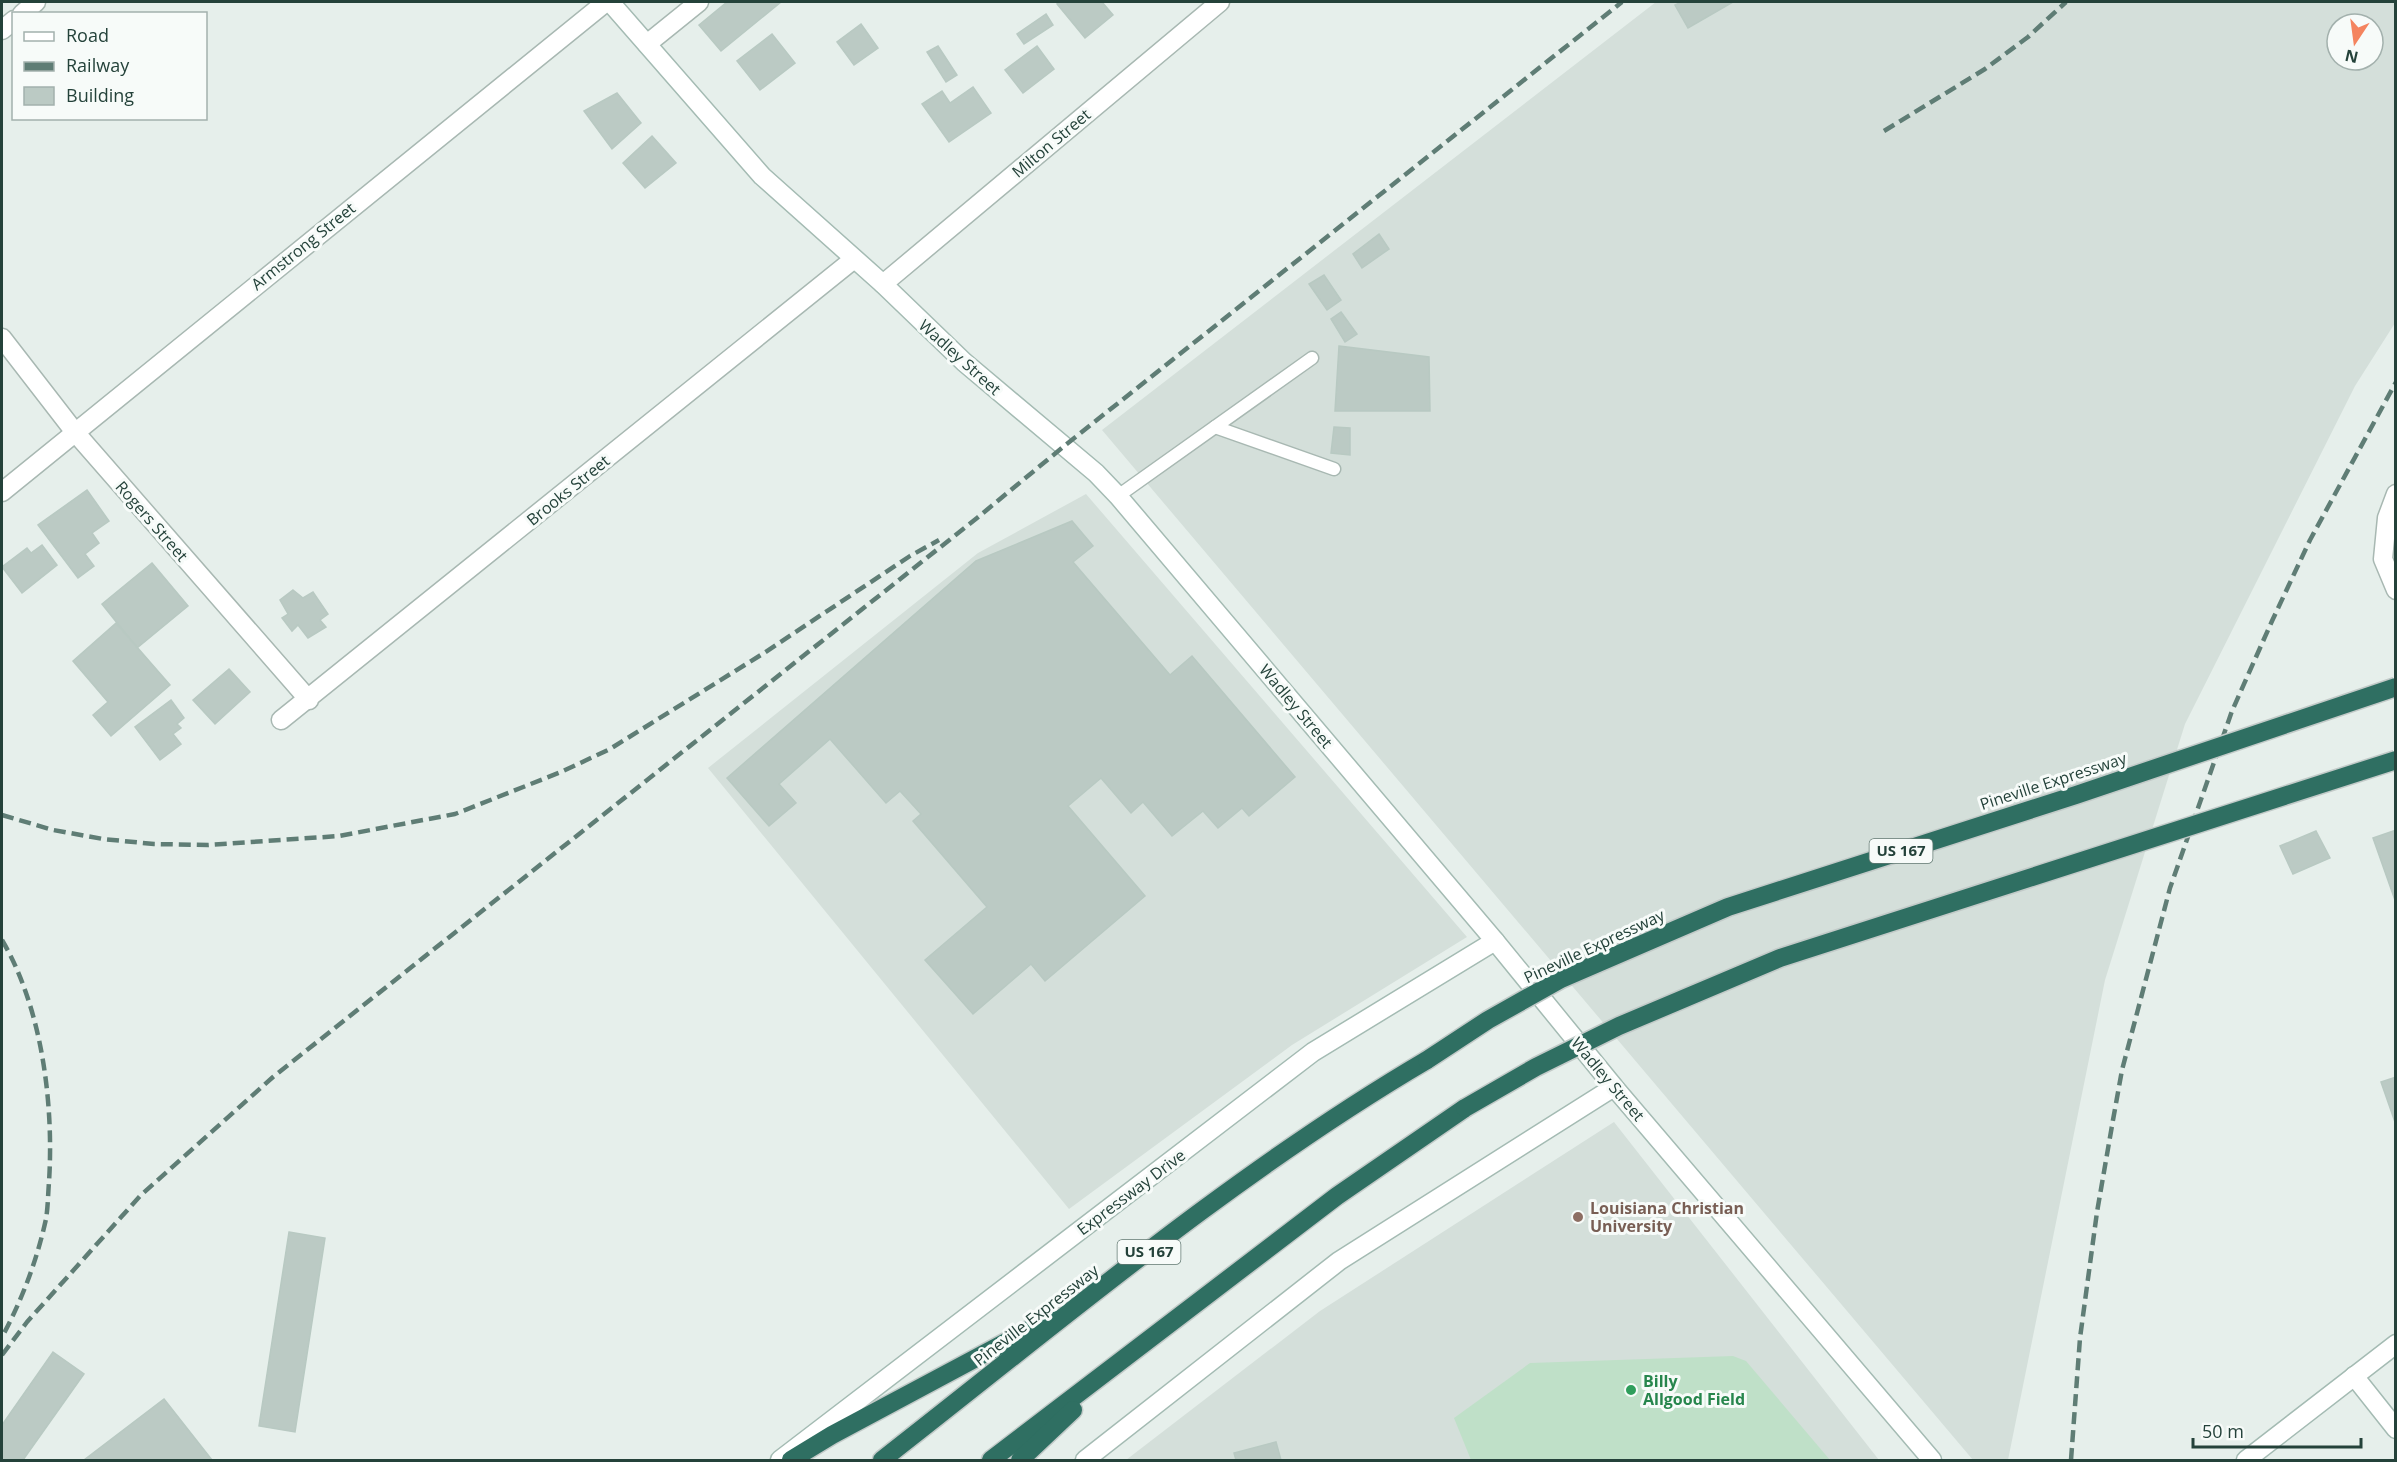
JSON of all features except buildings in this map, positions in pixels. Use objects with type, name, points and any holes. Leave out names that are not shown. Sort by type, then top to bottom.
[{"type":"highway","name":"Pineville Expressway","points":[[882,1461],[1231,1189],[1368,1094],[1427,1060],[1488,1020],[1561,979],[1728,907],[2076,795],[2396,687]]},
{"type":"highway","points":[[992,1461],[1337,1196],[1465,1108],[1536,1066],[1619,1026],[1780,958],[2396,760]]},
{"type":"highway","points":[[791,1461],[893,1402],[1087,1300]]},
{"type":"highway","points":[[1020,1461],[1131,1355]]},
{"type":"street","points":[[24,12],[36,2]]},
{"type":"street","name":"Wadley Street","points":[[608,2],[762,176],[883,284],[964,362],[1096,473],[1118,496],[1495,941],[1614,1087],[1932,1461]]},
{"type":"street","name":"Armstrong Street","points":[[2,492],[74,431],[608,2]]},
{"type":"street","points":[[647,44],[699,2]]},
{"type":"street","name":"Milton Street","points":[[883,284],[1205,9],[1220,2]]},
{"type":"street","name":"Brooks Street","points":[[281,720],[309,700],[854,259]]},
{"type":"street","name":"Rogers Street","points":[[2,338],[74,431],[309,700]]},
{"type":"street","points":[[2396,494],[2387,518],[2383,559],[2396,590]]},
{"type":"street","name":"Expressway Drive","points":[[780,1461],[1313,1052],[1495,941]]},
{"type":"street","points":[[1085,1461],[1339,1261],[1614,1087]]},
{"type":"street","points":[[2246,1461],[2396,1344]]},
{"type":"street","points":[[2354,1376],[2396,1428]]},
{"type":"lane","points":[[1118,496],[1312,358]]},
{"type":"lane","points":[[1215,427],[1334,469]]},
{"type":"shaded area","points":[[1656,2],[2395,2],[2395,323],[2355,386],[2185,724],[2105,980],[2008,1460],[1973,1460],[1102,430]]},
{"type":"shaded area","points":[[1086,494],[1467,937],[1292,1045],[1069,1209],[708,768],[978,553]]},
{"type":"shaded area","name":"Louisiana Christian University","points":[[1614,1122],[1879,1460],[1126,1460],[1320,1311]]},
{"type":"green space","name":"Billy Allgood Field","points":[[1733,1356],[1746,1361],[1830,1460],[1471,1460],[1454,1418],[1530,1363]]},
{"type":"railway","points":[[2,1355],[27,1322],[140,1196],[273,1077],[1622,2]]},
{"type":"railway","points":[[1884,131],[1985,69],[2028,37],[2066,2]]},
{"type":"railway","points":[[2071,1460],[2080,1338],[2097,1212],[2122,1070],[2170,888],[2232,711],[2272,621],[2310,540],[2396,382]]},
{"type":"railway","points":[[2,815],[53,830],[103,839],[154,844],[208,845],[339,836],[455,814],[561,772],[610,749],[764,653],[910,556],[939,540]]},
{"type":"railway","points":[[2,940],[16,967],[36,1026],[47,1089],[50,1152],[46,1219],[38,1250],[16,1309],[2,1337]]},
{"type":"place","name":"Louisiana Christian University","points":[[1578,1217]]},
{"type":"place","name":"Billy Allgood Field","points":[[1631,1390]]}]
